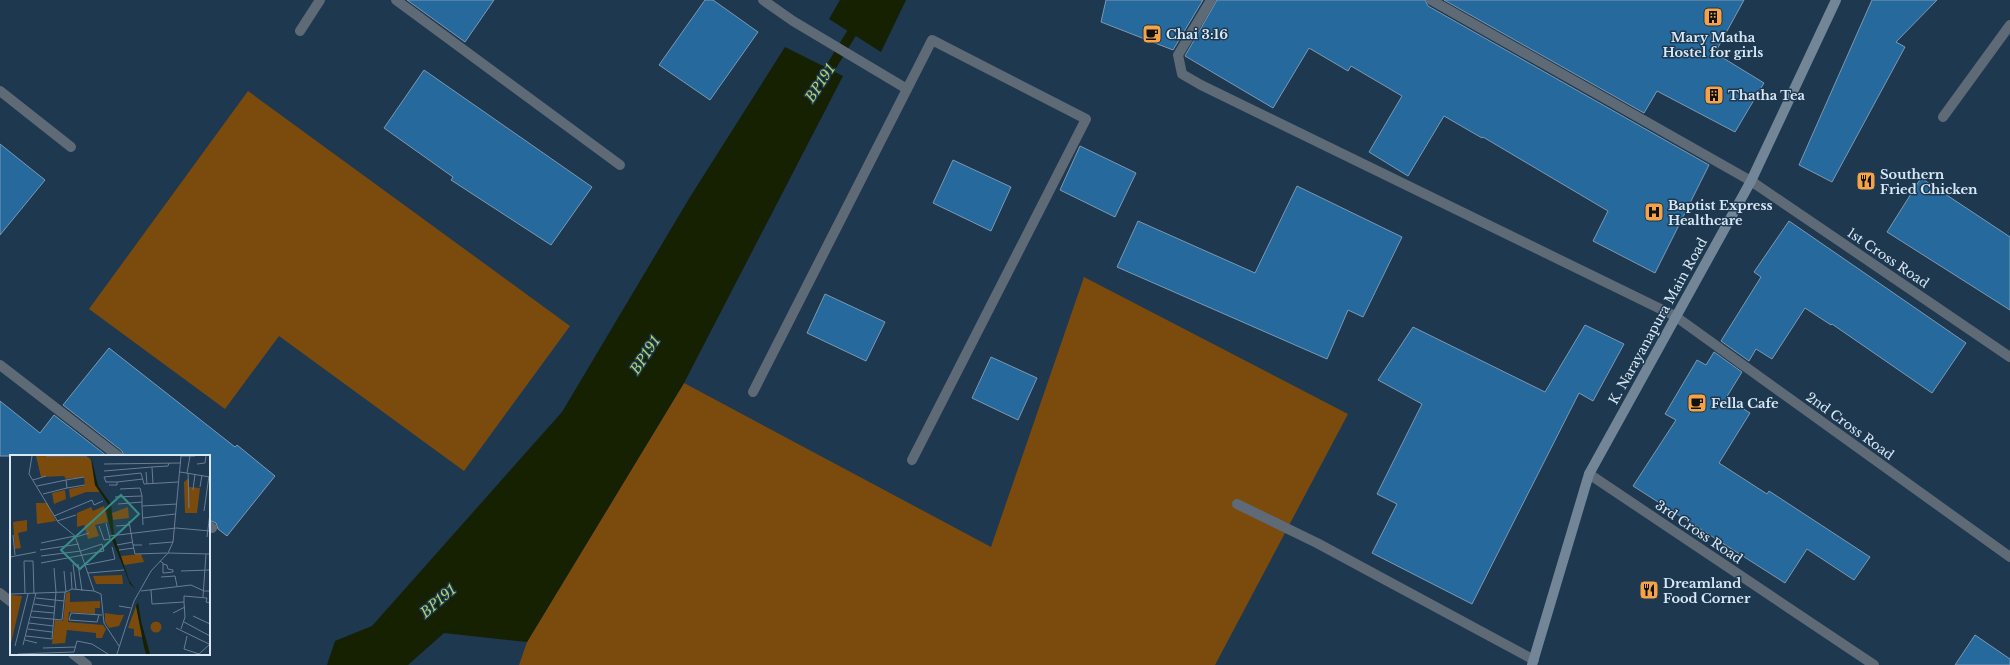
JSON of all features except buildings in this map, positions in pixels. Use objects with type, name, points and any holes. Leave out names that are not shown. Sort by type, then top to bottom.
[{"type":"street","points":[[300,31],[320,0]]},
{"type":"street","points":[[396,0],[620,165]]},
{"type":"street","points":[[764,0],[793,20],[907,89]]},
{"type":"street","name":"2nd Cross Road","points":[[1211,0],[1178,55],[1182,74],[1675,316],[2010,557]]},
{"type":"street","name":"1st Cross Road","points":[[1431,0],[1751,181],[2010,357]]},
{"type":"street","name":"K. Narayanapura Main Road","points":[[1533,663],[1590,474],[1675,316],[1751,181],[1836,0]]},
{"type":"street","points":[[1943,117],[2010,25]]},
{"type":"street","points":[[752,392],[932,40],[1086,119],[912,460]]},
{"type":"street","points":[[0,92],[71,147]]},
{"type":"street","points":[[0,365],[117,455]]},
{"type":"street","name":"3rd Cross Road","points":[[1590,474],[1874,665]]},
{"type":"street","points":[[1237,504],[1316,543],[1533,663]]},
{"type":"street","points":[[0,593],[10,601]]},
{"type":"street","points":[[75,655],[87,665]]},
{"type":"shaded area","points":[[248,91],[570,326],[464,471],[279,336],[225,409],[89,309]]},
{"type":"shaded area","points":[[1084,277],[1348,414],[1215,665],[519,665],[527,642],[684,383],[991,547]]},
{"type":"water","points":[[840,0],[906,0],[881,52],[829,19]]},
{"type":"water","points":[[785,47],[843,76],[684,383],[527,642],[444,633],[408,665],[327,665],[335,641],[372,626],[562,412],[690,197]]},
{"type":"waterway","name":"BP191","points":[[823,80],[872,0]]},
{"type":"place","name":"Mary Matha Hostel for girls","points":[[1713,17]]},
{"type":"place","name":"Chai 3:16","points":[[1152,34]]},
{"type":"place","name":"Thatha Tea","points":[[1714,95]]},
{"type":"place","name":"Southern Fried Chicken","points":[[1866,181]]},
{"type":"place","name":"Baptist Express Healthcare","points":[[1654,212]]},
{"type":"place","name":"Fella Cafe","points":[[1697,403]]},
{"type":"place","name":"Dreamland Food Corner","points":[[1649,590]]}]
